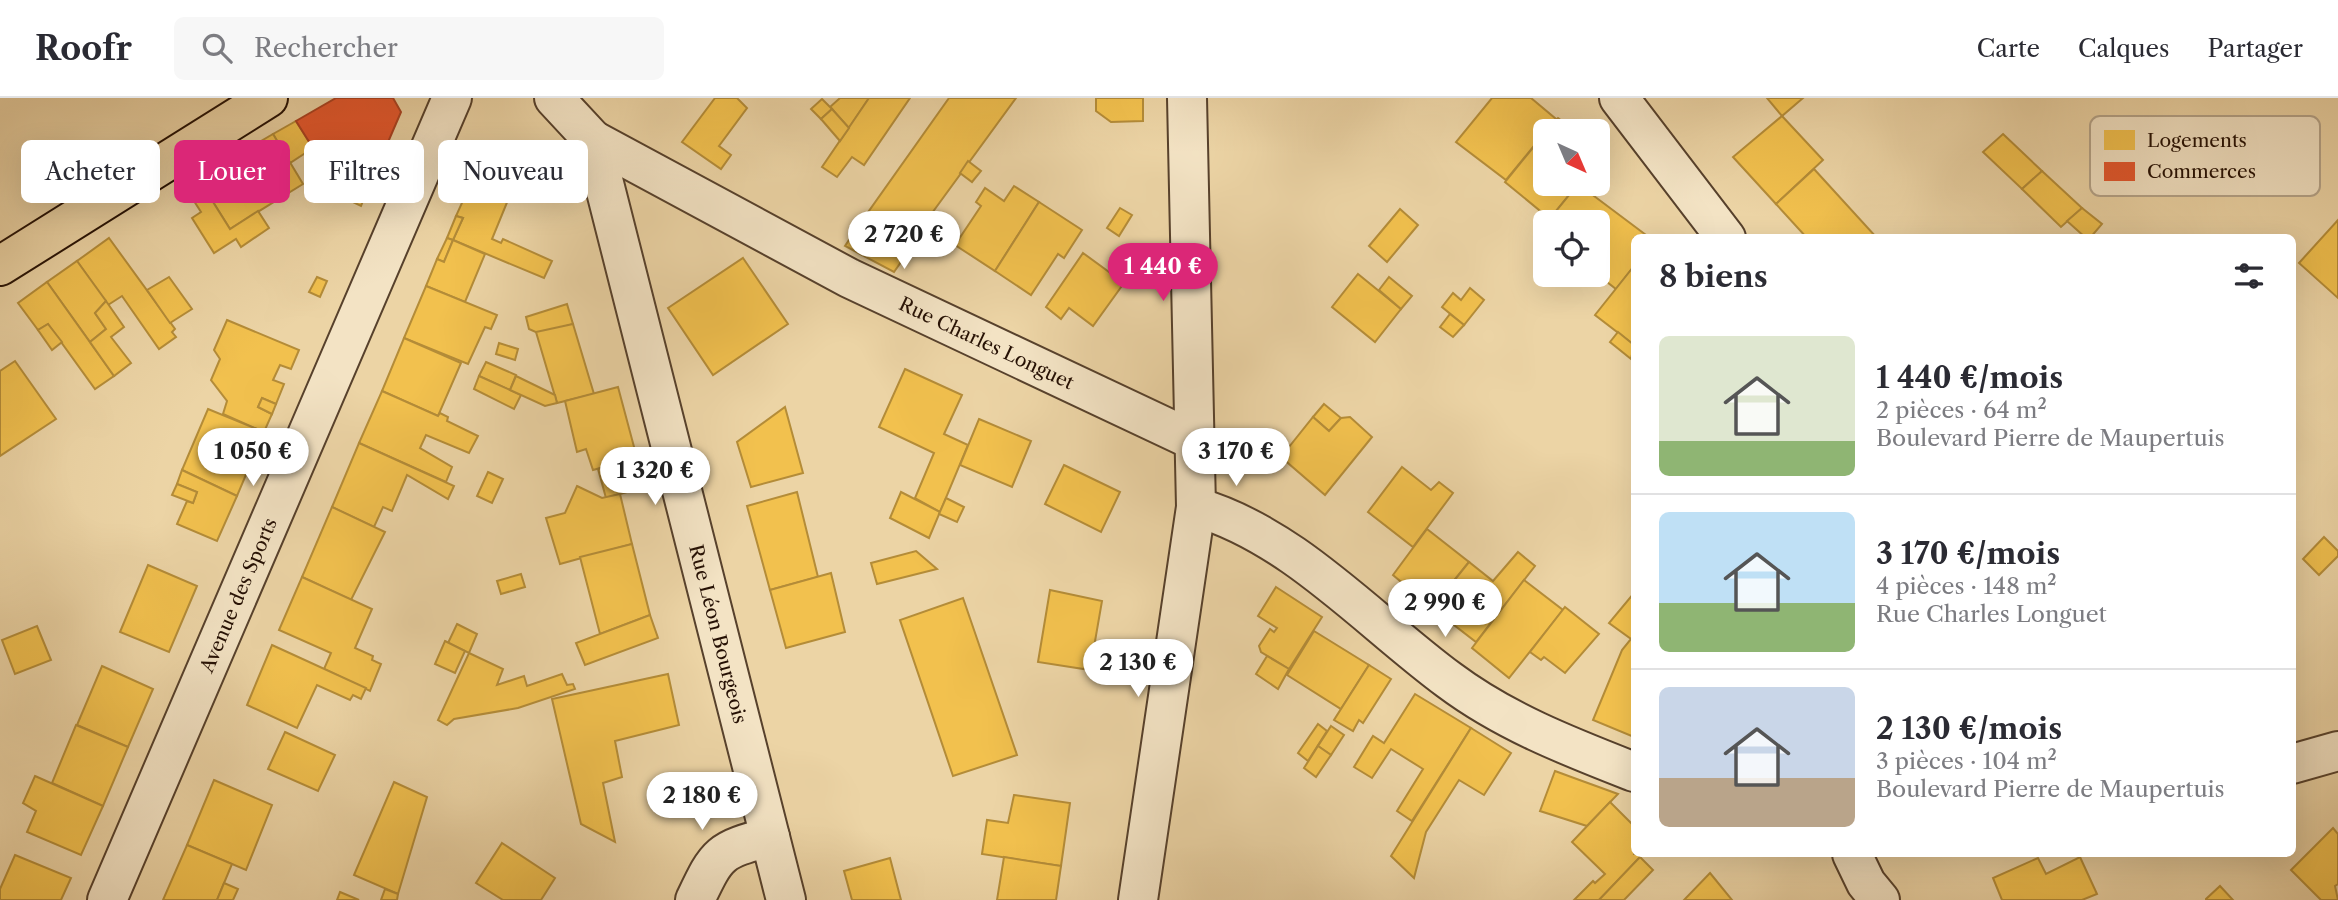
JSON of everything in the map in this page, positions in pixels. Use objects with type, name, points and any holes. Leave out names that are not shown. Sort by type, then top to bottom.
[{"type":"main road","points":[[0,266],[268,98]]},
{"type":"street","name":"Avenue des Sports","points":[[107,900],[452,98]]},
{"type":"street","name":"Rue Léon Bourgeois","points":[[554,98],[593,140],[786,900]]},
{"type":"street","points":[[1138,900],[1196,507],[1197,442],[1187,98]]},
{"type":"street","points":[[1619,98],[1723,234]]},
{"type":"street","name":"Rue Charles Longuet","points":[[593,140],[849,278],[1197,442]]},
{"type":"street","points":[[1196,507],[1230,517],[1274,541],[1451,682],[1520,724],[1631,771]]},
{"type":"street","points":[[2296,763],[2338,751]]},
{"type":"street","points":[[695,900],[715,859],[743,844],[770,837]]},
{"type":"street","points":[[1853,857],[1866,883],[1880,900]]},
{"type":"building: Logements","points":[[715,98],[737,98],[747,108],[719,146],[731,155],[721,169],[682,142]]},
{"type":"building: Logements","points":[[840,98],[869,98],[849,128],[830,107]]},
{"type":"building: Logements","points":[[869,98],[910,98],[864,165],[852,157],[837,177],[822,167]]},
{"type":"building: Logements","points":[[949,98],[1016,98],[905,250],[859,225]]},
{"type":"building: Logements","points":[[1096,98],[1143,98],[1143,121],[1111,122],[1096,111]]},
{"type":"building: Logements","points":[[1492,98],[1531,98],[1556,119],[1533,119],[1533,147],[1506,180],[1456,142]]},
{"type":"building: Logements","points":[[1767,98],[1803,98],[1782,116]]},
{"type":"building: Logements","points":[[822,99],[832,109],[821,119],[811,109]]},
{"type":"building: Logements","points":[[832,109],[849,128],[840,141],[821,119]]},
{"type":"building: Logements","points":[[1782,116],[1823,160],[1776,204],[1733,157]]},
{"type":"building: Logements","points":[[296,121],[308,140],[304,140],[304,154],[290,163],[290,140],[277,140],[273,134]]},
{"type":"building: Logements","points":[[273,134],[277,140],[263,140]]},
{"type":"building: Logements","points":[[2003,134],[2042,171],[2022,189],[1983,152]]},
{"type":"building: Logements","points":[[1533,148],[1533,196],[1568,196],[1557,210],[1539,210],[1505,182]]},
{"type":"building: Logements","points":[[968,161],[981,171],[972,182],[960,173]]},
{"type":"building: Logements","points":[[290,162],[303,184],[290,192]]},
{"type":"building: Logements","points":[[1814,169],[1873,234],[1803,234],[1776,204]]},
{"type":"building: Logements","points":[[2042,171],[2082,208],[2061,227],[2022,189]]},
{"type":"building: Logements","points":[[1014,186],[1039,202],[995,271],[955,245],[981,206],[976,202],[985,188],[1004,201]]},
{"type":"building: Logements","points":[[1568,196],[1594,196],[1645,234],[1631,234],[1631,270],[1616,289],[1610,284],[1610,210],[1557,210]]},
{"type":"building: Logements","points":[[1039,202],[1082,230],[1064,258],[1058,254],[1031,295],[995,271]]},
{"type":"building: Logements","points":[[195,203],[214,203],[230,229],[258,211],[269,228],[241,247],[236,239],[214,253],[192,218],[201,212]]},
{"type":"building: Logements","points":[[214,203],[272,203],[230,229]]},
{"type":"building: Logements","points":[[462,203],[507,203],[492,239],[501,243],[503,239],[552,261],[544,278],[453,240],[463,218],[456,216]]},
{"type":"building: Logements","points":[[1120,208],[1132,215],[1119,236],[1107,228]]},
{"type":"building: Logements","points":[[2082,208],[2102,224],[2093,234],[2082,234],[2067,221]]},
{"type":"building: Logements","points":[[1400,209],[1418,225],[1387,262],[1369,246]]},
{"type":"building: Logements","points":[[456,216],[463,218],[453,240],[447,238]]},
{"type":"building: Logements","points":[[2338,220],[2338,298],[2299,263]]},
{"type":"building: Logements","points":[[859,225],[908,252],[894,272],[845,246]]},
{"type":"building: Logements","points":[[109,238],[175,329],[172,332],[176,337],[159,349],[122,296],[108,305],[77,261]]},
{"type":"building: Logements","points":[[447,238],[453,240],[444,262],[437,259]]},
{"type":"building: Logements","points":[[453,240],[485,254],[465,302],[426,286],[437,259],[444,262]]},
{"type":"building: Logements","points":[[1083,253],[1124,283],[1093,326],[1069,308],[1061,319],[1046,307]]},
{"type":"building: Logements","points":[[743,258],[788,324],[713,375],[668,308]]},
{"type":"building: Logements","points":[[77,261],[106,301],[95,313],[106,329],[90,342],[47,282]]},
{"type":"building: Logements","points":[[1631,270],[1631,343],[1595,315]]},
{"type":"building: Logements","points":[[1358,274],[1401,309],[1375,342],[1332,307]]},
{"type":"building: Logements","points":[[169,277],[192,309],[170,323],[147,290]]},
{"type":"building: Logements","points":[[317,277],[327,281],[320,297],[309,292]]},
{"type":"building: Logements","points":[[1389,277],[1412,296],[1401,309],[1379,290]]},
{"type":"building: Logements","points":[[47,282],[114,376],[95,389],[48,324],[38,330],[18,303]]},
{"type":"building: Logements","points":[[426,286],[497,315],[491,329],[485,327],[468,364],[404,338]]},
{"type":"building: Logements","points":[[1470,288],[1484,300],[1464,325],[1442,307],[1453,293],[1461,300]]},
{"type":"building: Logements","points":[[106,301],[124,327],[111,337],[131,363],[114,376],[90,342],[106,329],[95,313]]},
{"type":"building: Logements","points":[[567,304],[573,324],[540,334],[529,329],[526,317]]},
{"type":"building: Logements","points":[[1450,314],[1464,325],[1453,337],[1440,327]]},
{"type":"building: Logements","points":[[227,320],[299,350],[291,369],[280,365],[273,380],[284,384],[276,404],[262,398],[258,407],[272,414],[264,432],[223,414],[227,401],[211,380],[220,359],[214,350]]},
{"type":"building: Logements","points":[[48,324],[62,342],[52,350],[38,330]]},
{"type":"building: Logements","points":[[573,324],[594,394],[557,403],[536,332]]},
{"type":"building: Logements","points":[[1618,332],[1631,343],[1631,359],[1610,342]]},
{"type":"building: Logements","points":[[404,338],[461,363],[438,416],[382,391]]},
{"type":"building: Logements","points":[[499,343],[518,349],[515,360],[496,354]]},
{"type":"building: Logements","points":[[15,361],[56,419],[0,456],[0,371]]},
{"type":"building: Logements","points":[[486,362],[516,375],[510,390],[479,376]]},
{"type":"building: Logements","points":[[905,369],[962,395],[944,434],[968,445],[940,512],[915,498],[934,453],[879,427]]},
{"type":"building: Logements","points":[[479,376],[521,395],[514,409],[474,389]]},
{"type":"building: Logements","points":[[516,376],[555,395],[557,403],[545,406],[510,390]]},
{"type":"building: Logements","points":[[618,387],[637,458],[593,470],[586,449],[577,452],[565,401]]},
{"type":"building: Logements","points":[[382,391],[438,416],[440,413],[448,417],[447,421],[478,436],[469,453],[426,435],[420,448],[452,467],[446,482],[359,443]]},
{"type":"building: Logements","points":[[262,398],[276,404],[272,414],[258,407]]},
{"type":"building: Logements","points":[[1324,404],[1341,418],[1329,431],[1313,417]]},
{"type":"building: Logements","points":[[785,407],[803,473],[751,487],[737,442]]},
{"type":"building: Logements","points":[[208,409],[264,432],[237,496],[182,470]]},
{"type":"building: Logements","points":[[1313,417],[1329,431],[1341,418],[1350,417],[1372,437],[1325,495],[1281,457]]},
{"type":"building: Logements","points":[[979,419],[1031,441],[1012,487],[960,465]]},
{"type":"building: Logements","points":[[359,443],[454,486],[448,499],[407,475],[392,511],[383,507],[374,527],[332,507]]},
{"type":"building: Logements","points":[[628,461],[631,470],[622,472],[627,492],[606,498],[598,469]]},
{"type":"building: Logements","points":[[1064,465],[1120,492],[1101,532],[1045,504]]},
{"type":"building: Logements","points":[[1402,467],[1431,490],[1439,482],[1453,493],[1413,547],[1368,512]]},
{"type":"building: Logements","points":[[182,470],[237,496],[217,541],[177,524],[187,501],[193,503],[197,492],[177,484]]},
{"type":"building: Logements","points":[[488,472],[503,479],[492,503],[477,496]]},
{"type":"building: Logements","points":[[177,484],[197,492],[193,503],[172,495]]},
{"type":"building: Logements","points":[[577,486],[602,498],[620,494],[632,544],[560,564],[546,518],[565,513]]},
{"type":"building: Logements","points":[[797,492],[818,577],[770,590],[747,506]]},
{"type":"building: Logements","points":[[901,492],[940,512],[929,538],[890,518]]},
{"type":"building: Logements","points":[[946,498],[964,507],[957,522],[939,514]]},
{"type":"building: Logements","points":[[332,507],[385,532],[351,600],[302,577]]},
{"type":"building: Logements","points":[[1427,529],[1469,562],[1432,608],[1393,575]]},
{"type":"building: Logements","points":[[2324,537],[2338,551],[2338,556],[2319,575],[2303,559]]},
{"type":"building: Logements","points":[[632,544],[650,615],[600,634],[580,557]]},
{"type":"building: Logements","points":[[916,551],[937,569],[877,584],[871,563]]},
{"type":"building: Logements","points":[[1518,552],[1535,566],[1476,642],[1432,608],[1469,562],[1493,581]]},
{"type":"building: Logements","points":[[148,565],[197,586],[169,652],[120,632]]},
{"type":"building: Logements","points":[[831,573],[845,632],[786,648],[770,590]]},
{"type":"building: Logements","points":[[521,574],[525,587],[501,594],[497,581]]},
{"type":"building: Logements","points":[[302,577],[372,609],[355,648],[373,656],[372,660],[381,664],[370,691],[324,669],[331,653],[279,630]]},
{"type":"building: Logements","points":[[1524,580],[1563,610],[1509,678],[1472,648]]},
{"type":"building: Logements","points":[[1276,587],[1322,617],[1289,669],[1261,652],[1259,646],[1270,629],[1274,632],[1277,628],[1258,616]]},
{"type":"building: Logements","points":[[1050,590],[1102,601],[1090,670],[1038,662]]},
{"type":"building: Logements","points":[[1631,597],[1631,639],[1609,623]]},
{"type":"building: Logements","points":[[963,598],[1017,755],[953,776],[900,620]]},
{"type":"building: Logements","points":[[1565,607],[1599,634],[1565,673],[1544,657],[1541,660],[1530,652]]},
{"type":"building: Logements","points":[[650,615],[658,638],[585,665],[576,643]]},
{"type":"building: Logements","points":[[457,624],[477,634],[469,653],[448,643]]},
{"type":"building: Logements","points":[[37,626],[51,660],[15,674],[2,640]]},
{"type":"building: Logements","points":[[1314,631],[1369,665],[1341,709],[1287,675]]},
{"type":"building: Logements","points":[[1631,639],[1631,736],[1593,720],[1622,650]]},
{"type":"building: Logements","points":[[445,641],[465,651],[455,673],[435,664]]},
{"type":"building: Logements","points":[[272,645],[366,688],[361,699],[353,695],[350,700],[317,685],[297,728],[247,705]]},
{"type":"building: Logements","points":[[469,653],[503,669],[497,685],[524,676],[527,686],[562,674],[567,685],[573,684],[575,689],[518,708],[454,719],[447,725],[438,720]]},
{"type":"building: Logements","points":[[1267,656],[1289,669],[1278,689],[1256,674]]},
{"type":"building: Logements","points":[[1369,665],[1391,679],[1363,723],[1359,720],[1353,731],[1334,720]]},
{"type":"building: Logements","points":[[102,666],[153,689],[128,747],[77,725]]},
{"type":"building: Logements","points":[[668,674],[679,725],[615,741],[622,777],[603,783],[615,842],[581,824],[552,699]]},
{"type":"building: Logements","points":[[1415,694],[1471,728],[1412,821],[1397,811],[1423,769],[1391,749],[1372,778],[1354,767],[1373,736],[1384,743]]},
{"type":"building: Logements","points":[[1318,724],[1327,731],[1308,761],[1298,753]]},
{"type":"building: Logements","points":[[76,725],[128,747],[103,806],[52,783]]},
{"type":"building: Logements","points":[[1331,726],[1344,735],[1331,755],[1318,746]]},
{"type":"building: Logements","points":[[1471,728],[1511,753],[1484,795],[1459,780],[1426,832],[1414,878],[1391,856]]},
{"type":"building: Logements","points":[[285,732],[335,755],[318,791],[268,769]]},
{"type":"building: Logements","points":[[1318,746],[1331,755],[1316,777],[1304,768]]},
{"type":"building: Logements","points":[[1555,771],[1618,794],[1587,826],[1540,811]]},
{"type":"building: Logements","points":[[35,776],[103,806],[81,855],[27,832],[36,811],[23,803]]},
{"type":"building: Logements","points":[[214,780],[272,805],[246,870],[187,845]]},
{"type":"building: Logements","points":[[394,782],[427,797],[398,894],[354,875]]},
{"type":"building: Logements","points":[[1014,795],[1070,803],[1061,866],[982,854],[987,820],[1008,823]]},
{"type":"building: Logements","points":[[1610,802],[1631,823],[1631,857],[1640,857],[1599,900],[1574,900],[1593,881],[1595,883],[1605,874],[1572,842]]},
{"type":"building: Logements","points":[[2333,828],[2338,834],[2338,884],[2335,886],[2338,900],[2321,900],[2291,870]]},
{"type":"building: Logements","points":[[502,843],[555,878],[541,900],[503,900],[476,883]]},
{"type":"building: Logements","points":[[187,845],[232,864],[217,900],[163,900]]},
{"type":"building: Logements","points":[[15,855],[71,878],[61,900],[0,900],[0,889]]},
{"type":"building: Logements","points":[[1004,857],[1061,866],[1056,900],[997,900]]},
{"type":"building: Logements","points":[[1640,857],[1653,870],[1624,900],[1599,900]]},
{"type":"building: Logements","points":[[2080,857],[2097,894],[2082,900],[2002,900],[1993,878],[2038,858],[2046,874]]},
{"type":"building: Logements","points":[[890,858],[901,900],[852,900],[844,871]]},
{"type":"building: Logements","points":[[1710,873],[1732,900],[1684,900]]},
{"type":"building: Logements","points":[[224,883],[238,889],[233,900],[217,900]]},
{"type":"building: Logements","points":[[2220,886],[2233,900],[2206,900],[2206,899]]},
{"type":"building: Logements","points":[[385,889],[398,894],[397,900],[381,900]]},
{"type":"building: Logements","points":[[340,892],[359,900],[337,900]]},
{"type":"building: Commerces","points":[[336,98],[393,98],[401,112],[389,140],[308,140],[296,121]]}]
